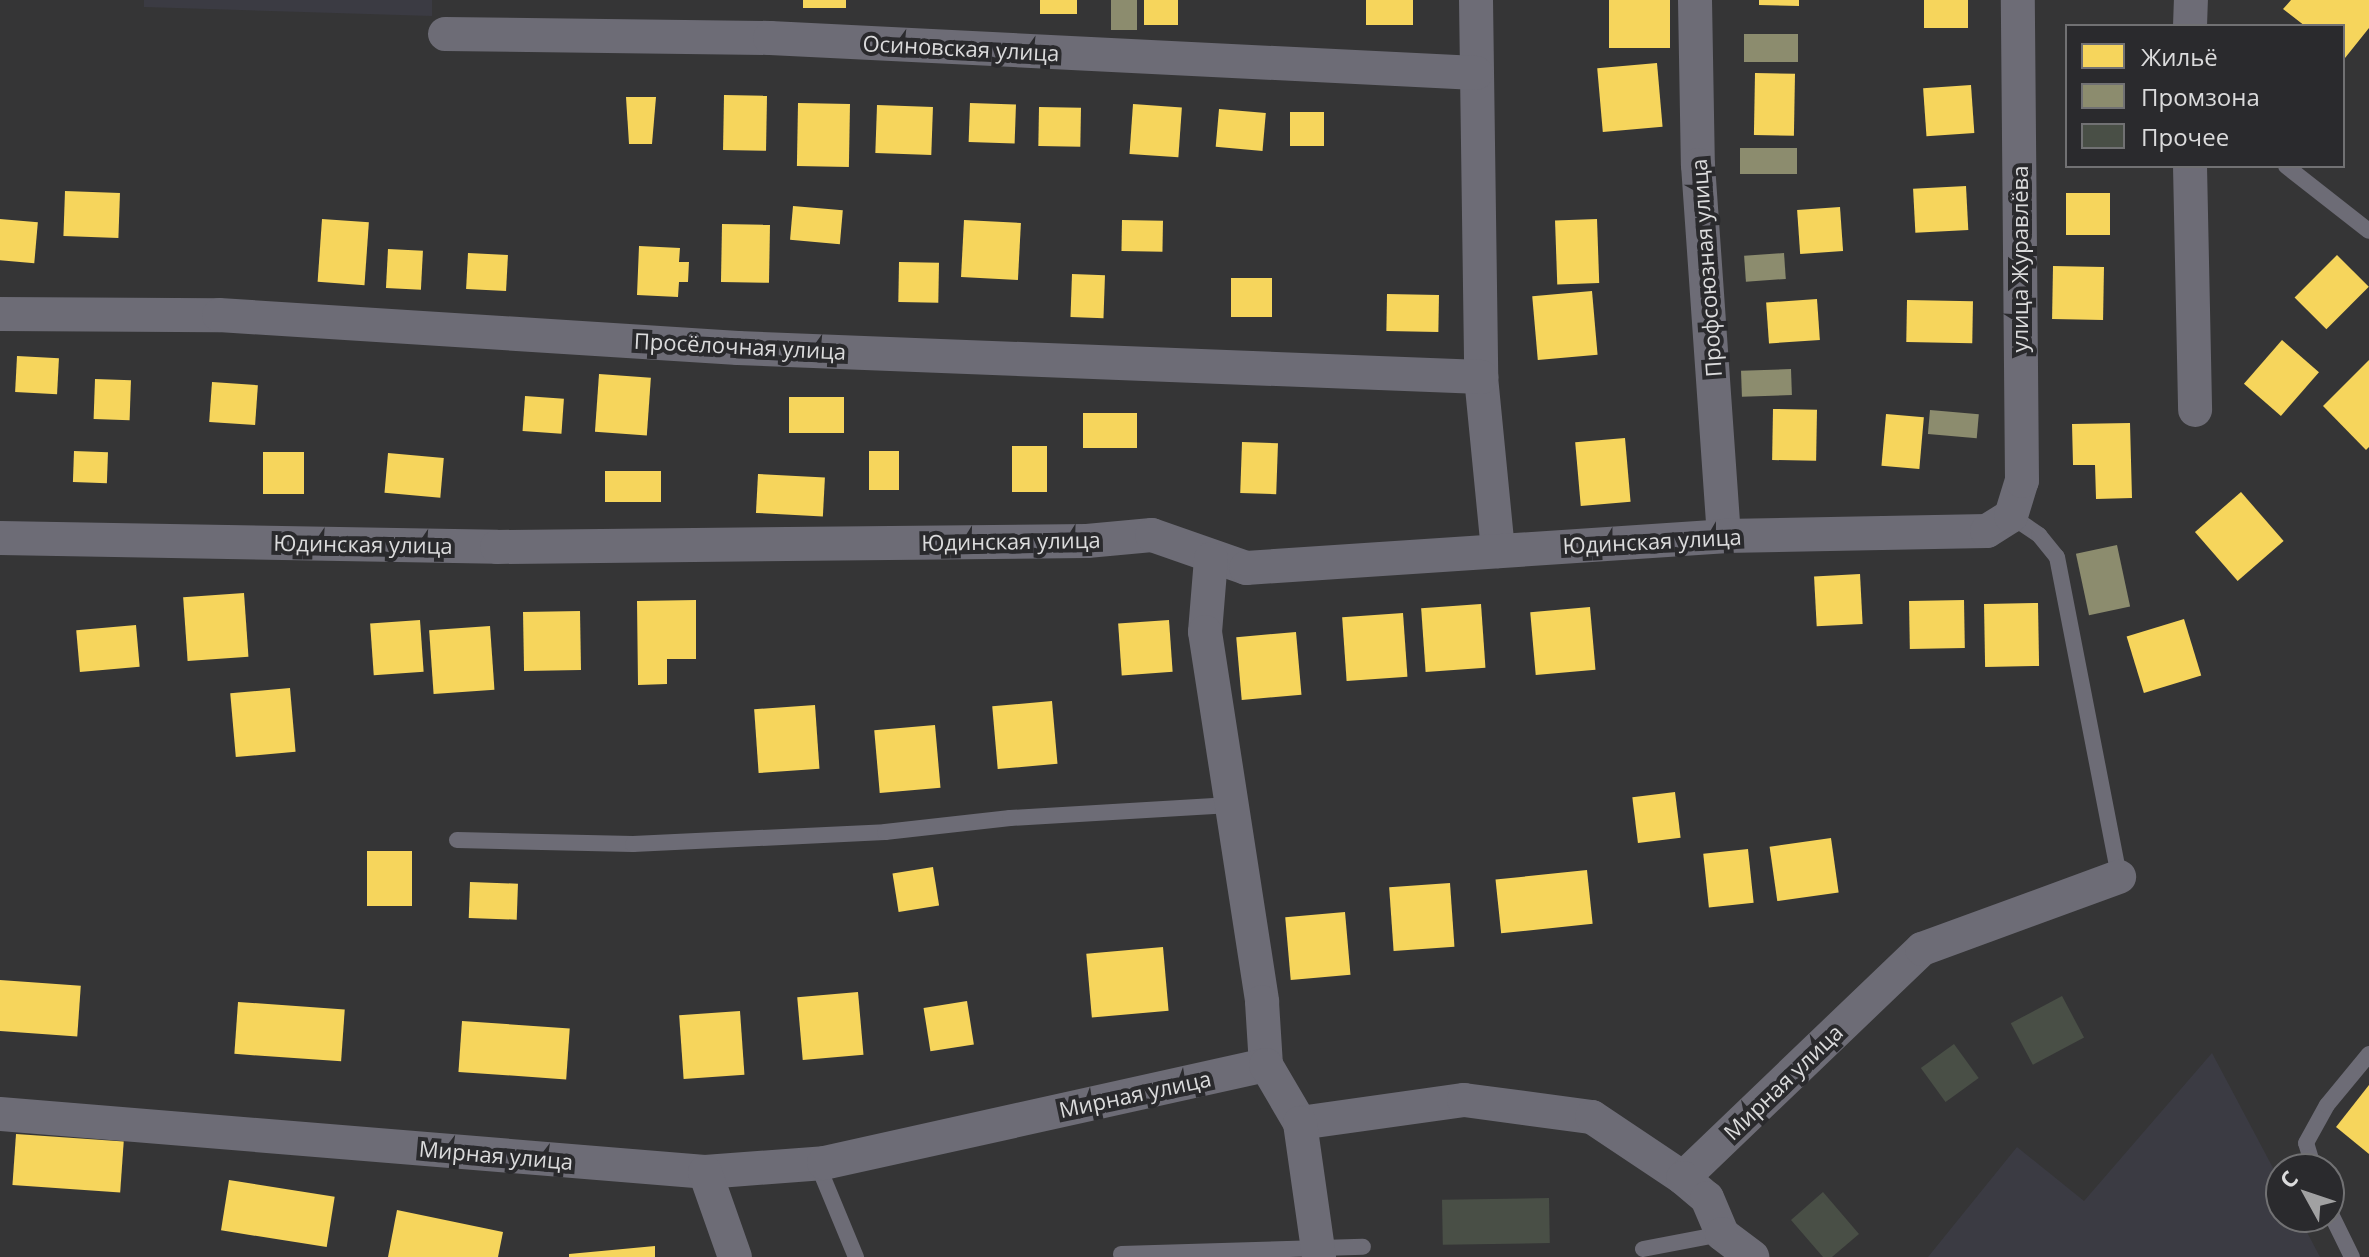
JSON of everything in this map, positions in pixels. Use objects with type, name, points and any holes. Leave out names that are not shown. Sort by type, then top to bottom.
[{"type":"street","points":[[1476,0],[1481,377],[1498,551]]},
{"type":"street","name":"Профсоюзная улица","points":[[1695,0],[1698,165],[1724,536]]},
{"type":"street","name":"улица Журавлёва","points":[[2011,516],[2022,481],[2018,0]]},
{"type":"street","points":[[2190,24],[2191,0]]},
{"type":"street","name":"Осиновская улица","points":[[445,34],[770,38],[1476,73]]},
{"type":"street","points":[[2190,168],[2195,410]]},
{"type":"street","name":"Просёлочная улица","points":[[0,314],[219,315],[738,348],[1481,377]]},
{"type":"street","name":"Юдинская улица","points":[[0,538],[497,547],[1087,541],[1152,535],[1211,559],[1246,568],[1724,536],[1987,531],[2011,516]]},
{"type":"street","points":[[1211,559],[1205,632],[1262,1002],[1266,1065],[1300,1123],[1319,1251]]},
{"type":"street","name":"Мирная улица","points":[[1683,1178],[1922,949],[2119,877]]},
{"type":"street","name":"Мирная улица","points":[[0,1114],[705,1172],[817,1163],[1266,1065]]},
{"type":"street","points":[[1300,1123],[1464,1100],[1592,1117],[1683,1178],[1707,1198],[1722,1234],[1752,1257]]},
{"type":"street","points":[[705,1172],[735,1257]]},
{"type":"lane","points":[[2289,168],[2369,231]]},
{"type":"lane","points":[[2011,516],[2039,535],[2057,557],[2119,877]]},
{"type":"lane","points":[[457,840],[665,843],[885,832],[1010,818],[1231,805]]},
{"type":"lane","points":[[2309,1153],[2306,1143],[2327,1105],[2369,1054]]},
{"type":"lane","points":[[817,1163],[856,1257]]},
{"type":"lane","points":[[2340,1233],[2352,1257]]},
{"type":"lane","points":[[1643,1249],[1722,1234]]},
{"type":"lane","points":[[1121,1254],[1319,1251],[1363,1247]]},
{"type":"shaded area","points":[[144,0],[432,0],[432,16],[144,7]]},
{"type":"shaded area","points":[[2212,1053],[2265,1153],[2265,1233],[2307,1233],[2320,1257],[1928,1257],[2017,1147],[2084,1201]]},
{"type":"building: Жильё","points":[[803,0],[846,0],[846,8],[803,8]]},
{"type":"building: Жильё","points":[[1040,0],[1077,0],[1077,14],[1040,14]]},
{"type":"building: Жильё","points":[[1144,0],[1178,0],[1178,25],[1144,25]]},
{"type":"building: Жильё","points":[[1366,0],[1413,0],[1413,25],[1366,25]]},
{"type":"building: Жильё","points":[[1609,0],[1670,0],[1670,48],[1609,48]]},
{"type":"building: Жильё","points":[[1759,0],[1799,0],[1799,6],[1759,5]]},
{"type":"building: Жильё","points":[[1924,0],[1968,0],[1968,28],[1924,28]]},
{"type":"building: Жильё","points":[[2291,0],[2369,0],[2369,28],[2345,58],[2345,24],[2302,24],[2283,9]]},
{"type":"building: Жильё","points":[[1657,63],[1663,127],[1603,132],[1597,68]]},
{"type":"building: Жильё","points":[[1755,73],[1795,74],[1794,136],[1754,135]]},
{"type":"building: Жильё","points":[[1971,85],[1974,133],[1926,136],[1923,88]]},
{"type":"building: Жильё","points":[[724,95],[767,96],[766,151],[723,150]]},
{"type":"building: Жильё","points":[[626,97],[656,97],[652,144],[629,144]]},
{"type":"building: Жильё","points":[[798,103],[850,104],[849,167],[797,166]]},
{"type":"building: Жильё","points":[[970,103],[1016,105],[1015,144],[969,142]]},
{"type":"building: Жильё","points":[[1133,104],[1182,107],[1178,157],[1130,154]]},
{"type":"building: Жильё","points":[[877,105],[933,107],[931,155],[875,153]]},
{"type":"building: Жильё","points":[[1039,107],[1081,108],[1080,147],[1038,146]]},
{"type":"building: Жильё","points":[[1219,109],[1266,113],[1263,151],[1216,147]]},
{"type":"building: Жильё","points":[[1290,112],[1324,112],[1324,146],[1290,146]]},
{"type":"building: Жильё","points":[[1966,186],[1968,230],[1915,233],[1913,189]]},
{"type":"building: Жильё","points":[[65,191],[120,193],[118,238],[63,236]]},
{"type":"building: Жильё","points":[[2066,193],[2110,193],[2110,235],[2066,235]]},
{"type":"building: Жильё","points":[[793,206],[843,210],[840,244],[790,240]]},
{"type":"building: Жильё","points":[[1840,207],[1843,251],[1800,254],[1797,210]]},
{"type":"building: Жильё","points":[[0,219],[38,222],[34,263],[0,260]]},
{"type":"building: Жильё","points":[[322,219],[369,222],[364,285],[318,282]]},
{"type":"building: Жильё","points":[[1597,219],[1599,283],[1557,284],[1555,220]]},
{"type":"building: Жильё","points":[[964,220],[1021,223],[1018,280],[961,277]]},
{"type":"building: Жильё","points":[[1122,220],[1163,221],[1162,252],[1121,251]]},
{"type":"building: Жильё","points":[[722,224],[770,225],[769,283],[721,282]]},
{"type":"building: Жильё","points":[[639,246],[680,248],[679,262],[689,262],[688,282],[679,282],[678,297],[637,295]]},
{"type":"building: Жильё","points":[[388,249],[423,251],[421,290],[386,288]]},
{"type":"building: Жильё","points":[[468,253],[508,255],[506,291],[466,289]]},
{"type":"building: Жильё","points":[[2337,255],[2369,287],[2326,329],[2295,297]]},
{"type":"building: Жильё","points":[[899,262],[939,263],[938,303],[898,302]]},
{"type":"building: Жильё","points":[[2053,266],[2104,267],[2103,320],[2052,319]]},
{"type":"building: Жильё","points":[[1072,274],[1105,275],[1103,318],[1070,317]]},
{"type":"building: Жильё","points":[[1231,278],[1272,278],[1272,317],[1231,317]]},
{"type":"building: Жильё","points":[[1592,291],[1598,355],[1538,360],[1532,296]]},
{"type":"building: Жильё","points":[[1387,294],[1439,295],[1438,332],[1386,331]]},
{"type":"building: Жильё","points":[[1817,299],[1820,340],[1769,343],[1766,303]]},
{"type":"building: Жильё","points":[[1907,300],[1973,301],[1972,343],[1906,342]]},
{"type":"building: Жильё","points":[[2282,340],[2319,372],[2281,416],[2244,384]]},
{"type":"building: Жильё","points":[[17,356],[59,358],[57,394],[15,392]]},
{"type":"building: Жильё","points":[[2369,360],[2369,447],[2366,450],[2323,406]]},
{"type":"building: Жильё","points":[[599,374],[651,378],[647,435],[595,432]]},
{"type":"building: Жильё","points":[[95,379],[131,380],[130,420],[94,419]]},
{"type":"building: Жильё","points":[[212,382],[258,385],[255,425],[209,422]]},
{"type":"building: Жильё","points":[[525,396],[564,399],[561,434],[523,431]]},
{"type":"building: Жильё","points":[[789,397],[844,397],[844,433],[789,433]]},
{"type":"building: Жильё","points":[[1773,409],[1817,410],[1816,461],[1772,460]]},
{"type":"building: Жильё","points":[[1083,413],[1137,413],[1137,448],[1083,448]]},
{"type":"building: Жильё","points":[[1886,414],[1924,417],[1919,469],[1881,466]]},
{"type":"building: Жильё","points":[[2130,423],[2132,498],[2096,499],[2095,465],[2073,465],[2072,424]]},
{"type":"building: Жильё","points":[[1625,438],[1631,502],[1581,506],[1575,442]]},
{"type":"building: Жильё","points":[[1242,442],[1278,443],[1276,494],[1240,493]]},
{"type":"building: Жильё","points":[[1012,446],[1047,446],[1047,492],[1012,492]]},
{"type":"building: Жильё","points":[[74,451],[108,452],[107,483],[73,482]]},
{"type":"building: Жильё","points":[[869,451],[899,451],[899,490],[869,490]]},
{"type":"building: Жильё","points":[[263,452],[304,452],[304,494],[263,494]]},
{"type":"building: Жильё","points":[[388,453],[444,458],[440,498],[385,493]]},
{"type":"building: Жильё","points":[[605,471],[661,471],[661,502],[605,502]]},
{"type":"building: Жильё","points":[[758,474],[825,478],[823,516],[756,513]]},
{"type":"building: Жильё","points":[[2241,492],[2284,541],[2238,581],[2195,532]]},
{"type":"building: Жильё","points":[[1860,574],[1863,624],[1817,626],[1814,576]]},
{"type":"building: Жильё","points":[[244,593],[248,657],[188,661],[183,597]]},
{"type":"building: Жильё","points":[[696,600],[696,659],[667,659],[667,684],[638,685],[637,601]]},
{"type":"building: Жильё","points":[[1964,600],[1965,648],[1910,649],[1909,601]]},
{"type":"building: Жильё","points":[[2038,603],[2039,666],[1985,667],[1984,604]]},
{"type":"building: Жильё","points":[[1481,604],[1485,668],[1426,672],[1421,608]]},
{"type":"building: Жильё","points":[[1590,607],[1595,670],[1536,675],[1530,612]]},
{"type":"building: Жильё","points":[[580,611],[581,670],[524,671],[523,612]]},
{"type":"building: Жильё","points":[[1403,613],[1407,677],[1347,681],[1342,617]]},
{"type":"building: Жильё","points":[[2184,619],[2201,675],[2144,693],[2127,637]]},
{"type":"building: Жильё","points":[[420,620],[424,672],[374,675],[370,623]]},
{"type":"building: Жильё","points":[[1169,620],[1173,672],[1122,675],[1118,624]]},
{"type":"building: Жильё","points":[[136,625],[140,667],[80,672],[76,630]]},
{"type":"building: Жильё","points":[[490,626],[494,690],[434,694],[429,630]]},
{"type":"building: Жильё","points":[[1296,632],[1301,695],[1242,700],[1236,637]]},
{"type":"building: Жильё","points":[[290,688],[296,752],[236,757],[230,693]]},
{"type":"building: Жильё","points":[[1052,701],[1057,764],[998,769],[992,706]]},
{"type":"building: Жильё","points":[[815,705],[819,769],[759,773],[754,709]]},
{"type":"building: Жильё","points":[[935,725],[940,788],[880,793],[874,730]]},
{"type":"building: Жильё","points":[[1675,792],[1681,838],[1638,843],[1632,797]]},
{"type":"building: Жильё","points":[[1831,838],[1839,892],[1777,901],[1770,847]]},
{"type":"building: Жильё","points":[[1748,849],[1754,903],[1709,907],[1703,854]]},
{"type":"building: Жильё","points":[[367,851],[412,851],[412,906],[367,906]]},
{"type":"building: Жильё","points":[[933,867],[939,906],[899,912],[893,873]]},
{"type":"building: Жильё","points":[[1587,870],[1593,924],[1501,933],[1496,880]]},
{"type":"building: Жильё","points":[[470,882],[518,884],[517,920],[469,918]]},
{"type":"building: Жильё","points":[[1450,883],[1454,947],[1394,951],[1389,887]]},
{"type":"building: Жильё","points":[[1345,912],[1350,975],[1291,980],[1285,917]]},
{"type":"building: Жильё","points":[[1163,947],[1169,1011],[1092,1017],[1086,954]]},
{"type":"building: Жильё","points":[[0,980],[81,986],[77,1037],[0,1031]]},
{"type":"building: Жильё","points":[[858,992],[863,1055],[803,1060],[797,997]]},
{"type":"building: Жильё","points":[[967,1001],[974,1044],[930,1051],[924,1008]]},
{"type":"building: Жильё","points":[[238,1002],[345,1009],[341,1061],[234,1054]]},
{"type":"building: Жильё","points":[[740,1011],[744,1075],[684,1079],[679,1015]]},
{"type":"building: Жильё","points":[[462,1021],[570,1029],[566,1079],[458,1072]]},
{"type":"building: Жильё","points":[[2369,1085],[2369,1154],[2336,1127]]},
{"type":"building: Жильё","points":[[16,1134],[124,1142],[120,1192],[12,1185]]},
{"type":"building: Жильё","points":[[229,1180],[335,1197],[327,1247],[221,1230]]},
{"type":"building: Жильё","points":[[397,1210],[503,1232],[498,1257],[388,1257]]},
{"type":"building: Жильё","points":[[655,1246],[655,1257],[569,1257],[569,1254]]},
{"type":"building: Промзона","points":[[1111,0],[1137,0],[1137,30],[1111,30]]},
{"type":"building: Промзона","points":[[1744,34],[1798,34],[1798,62],[1744,62]]},
{"type":"building: Промзона","points":[[1740,148],[1797,148],[1797,174],[1740,174]]},
{"type":"building: Промзона","points":[[1784,253],[1786,279],[1746,282],[1744,256]]},
{"type":"building: Промзона","points":[[1791,369],[1792,395],[1742,397],[1741,371]]},
{"type":"building: Промзона","points":[[1930,410],[1979,414],[1977,438],[1928,434]]},
{"type":"building: Промзона","points":[[2117,545],[2130,607],[2089,615],[2076,554]]},
{"type":"building: Прочее","points":[[2062,996],[2084,1037],[2033,1065],[2011,1023]]},
{"type":"building: Прочее","points":[[1954,1044],[1979,1078],[1946,1102],[1921,1068]]},
{"type":"building: Прочее","points":[[1823,1192],[1859,1234],[1832,1257],[1823,1257],[1791,1220]]},
{"type":"building: Прочее","points":[[1549,1198],[1550,1243],[1443,1245],[1442,1200]]}]
